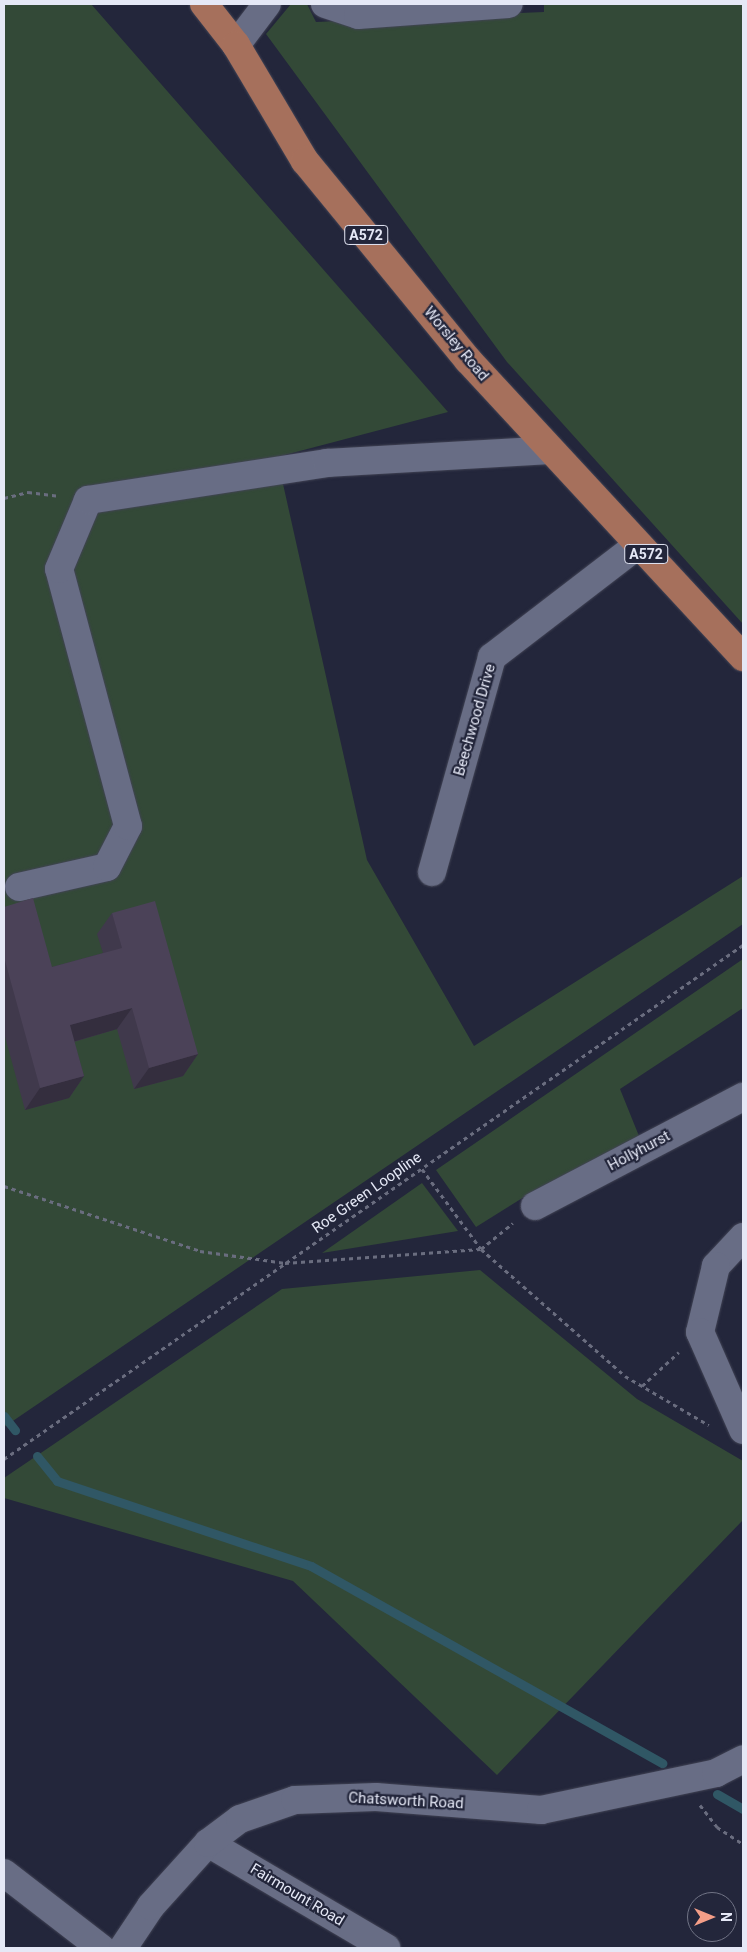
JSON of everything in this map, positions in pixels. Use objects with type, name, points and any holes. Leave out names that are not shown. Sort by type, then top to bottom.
[{"type":"main road","name":"Worsley Road","points":[[204,4],[236,45],[305,161],[468,360],[638,546],[743,657]]},
{"type":"street","points":[[236,45],[267,4]]},
{"type":"street","points":[[325,4],[358,15],[509,4]]},
{"type":"street","points":[[20,886],[107,867],[128,826],[59,569],[88,500],[327,463],[550,450]]},
{"type":"street","name":"Beechwood Drive","points":[[432,872],[492,657],[638,546]]},
{"type":"street","name":"Hollyhurst","points":[[536,1206],[743,1097]]},
{"type":"street","points":[[731,1430],[700,1332],[716,1266],[743,1237]]},
{"type":"street","name":"Chatsworth Road","points":[[123,1948],[151,1906],[208,1843],[240,1819],[295,1800],[376,1797],[541,1810],[716,1773],[743,1759]]},
{"type":"street","name":"Fairmount Road","points":[[208,1843],[386,1948]]},
{"type":"street","points":[[4,1873],[101,1948]]},
{"type":"path","points":[[4,498],[28,492],[88,500]]},
{"type":"path","name":"Roe Green Loopline","points":[[4,1459],[743,946]]},
{"type":"path","points":[[422,1169],[481,1249],[625,1376],[731,1430]]},
{"type":"path","points":[[4,1186],[200,1251],[285,1263],[481,1249],[536,1206]]},
{"type":"path","points":[[642,1386],[700,1332]]},
{"type":"path","points":[[681,1780],[717,1827],[743,1844]]},
{"type":"green space","points":[[4,4],[91,4],[448,412],[277,457],[367,860],[474,1046],[743,876],[743,924],[4,1427]]},
{"type":"green space","points":[[291,4],[307,4],[316,22],[544,12],[544,4],[743,4],[743,624],[507,362],[266,34]]},
{"type":"green space","points":[[743,959],[743,1008],[620,1089],[639,1136],[532,1192],[476,1227],[436,1170]]},
{"type":"green space","points":[[422,1183],[458,1231],[322,1253]]},
{"type":"green space","points":[[480,1270],[637,1399],[743,1461],[743,1520],[497,1775],[293,1581],[4,1498],[4,1478],[282,1289]]},
{"type":"building","points":[[33,898],[52,967],[122,948],[112,913],[155,901],[198,1054],[149,1068],[132,1008],[70,1025],[84,1076],[40,1088],[4,957],[4,907]]},
{"type":"waterway","points":[[4,1416],[15,1430]]},
{"type":"waterway","points":[[37,1456],[57,1481],[311,1566],[662,1763]]},
{"type":"waterway","points":[[717,1794],[743,1809]]}]
